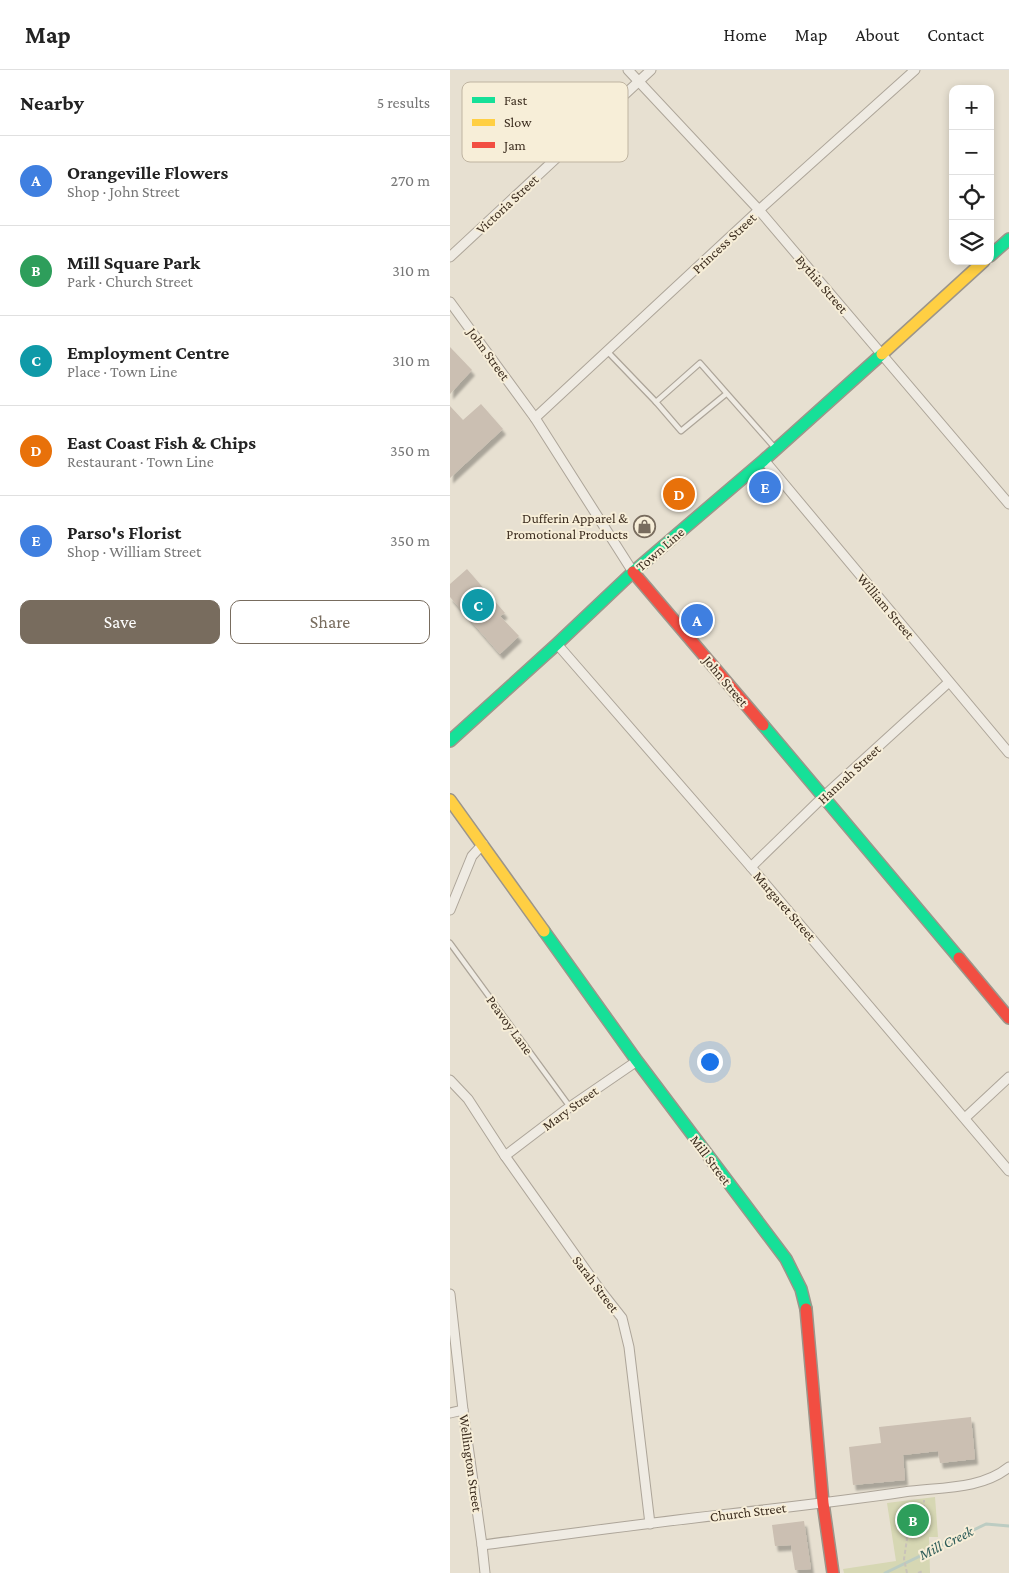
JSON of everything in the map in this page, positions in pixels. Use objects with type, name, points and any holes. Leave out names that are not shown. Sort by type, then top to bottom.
[{"type":"main road","points":[[994,252],[1009,239]]},
{"type":"main road","name":"Town Line","points":[[450,741],[633,572],[764,460],[980,265]]},
{"type":"main road","name":"John Street","points":[[633,572],[824,796],[1009,1018]]},
{"type":"main road","name":"Mill Street","points":[[450,800],[637,1061],[786,1259],[801,1289],[806,1306],[823,1503],[833,1573]]},
{"type":"street","name":"Bythia Street","points":[[628,70],[759,210],[1009,504]]},
{"type":"street","name":"Victoria Street","points":[[628,90],[651,70]]},
{"type":"street","name":"Princess Street","points":[[535,418],[759,210],[915,70]]},
{"type":"street","name":"Victoria Street","points":[[450,257],[551,162]]},
{"type":"street","name":"John Street","points":[[450,302],[535,418],[633,572]]},
{"type":"street","name":"William Street","points":[[764,460],[1009,752]]},
{"type":"street","name":"Margaret Street","points":[[557,644],[751,866],[1009,1171]]},
{"type":"street","name":"Hannah Street","points":[[751,866],[824,796],[949,682]]},
{"type":"street","points":[[450,910],[472,856],[483,844]]},
{"type":"street","name":"Mary Street","points":[[505,1156],[637,1061]]},
{"type":"street","points":[[965,1118],[1009,1077]]},
{"type":"street","name":"Sarah Street","points":[[450,1080],[468,1099],[505,1156],[622,1318],[629,1347],[650,1524]]},
{"type":"street","name":"Wellington Street","points":[[450,1294],[463,1410],[485,1573]]},
{"type":"street","points":[[450,1414],[463,1410]]},
{"type":"street","name":"Church Street","points":[[482,1545],[960,1486],[981,1482],[1000,1475],[1009,1467]]},
{"type":"lane","points":[[607,351],[681,431],[726,394]]},
{"type":"lane","points":[[656,402],[700,363],[776,449]]},
{"type":"lane","name":"Peavoy Lane","points":[[450,943],[570,1108]]},
{"type":"path","points":[[907,1572],[904,1559],[907,1539],[902,1522],[924,1509],[925,1502],[922,1490]]},
{"type":"path","points":[[918,1573],[923,1571]]},
{"type":"green space","points":[[935,1497],[938,1537],[929,1537],[930,1573],[844,1573],[843,1569],[896,1561],[887,1503]]},
{"type":"building","points":[[450,347],[472,370],[450,394]]},
{"type":"building","points":[[481,404],[503,429],[450,478],[450,406],[463,420]]},
{"type":"building","points":[[467,569],[505,613],[500,616],[519,636],[500,654],[450,597],[450,584]]},
{"type":"building","points":[[971,1417],[975,1459],[940,1463],[938,1451],[903,1455],[905,1480],[853,1485],[849,1447],[881,1443],[879,1427]]},
{"type":"building","points":[[804,1521],[811,1569],[795,1570],[791,1545],[775,1546],[772,1525]]},
{"type":"waterway","name":"Mill Creek","points":[[885,1573],[986,1524],[1009,1526]]},
{"type":"traffic: fast","points":[[994,252],[1009,239]]},
{"type":"traffic: fast","points":[[450,741],[633,572],[764,460],[882,354]]},
{"type":"traffic: fast","points":[[763,725],[959,958]]},
{"type":"traffic: fast","points":[[544,931],[637,1061],[786,1259],[801,1289],[806,1309]]},
{"type":"traffic: slow","points":[[882,354],[980,265]]},
{"type":"traffic: slow","points":[[450,800],[544,931]]},
{"type":"traffic: jam","points":[[633,572],[763,725]]},
{"type":"traffic: jam","points":[[959,958],[1009,1018]]},
{"type":"traffic: jam","points":[[806,1309],[823,1503],[833,1573]]},
{"type":"place","name":"Parso's Florist","points":[[765,487]]},
{"type":"place","name":"East Coast Fish & Chips","points":[[679,494]]},
{"type":"place","name":"Dufferin Apparel & Promotional Products","points":[[644,526]]},
{"type":"place","name":"Employment Centre","points":[[478,605]]},
{"type":"place","name":"Orangeville Flowers","points":[[697,620]]},
{"type":"place","name":"Mill Square Park","points":[[913,1520]]}]
